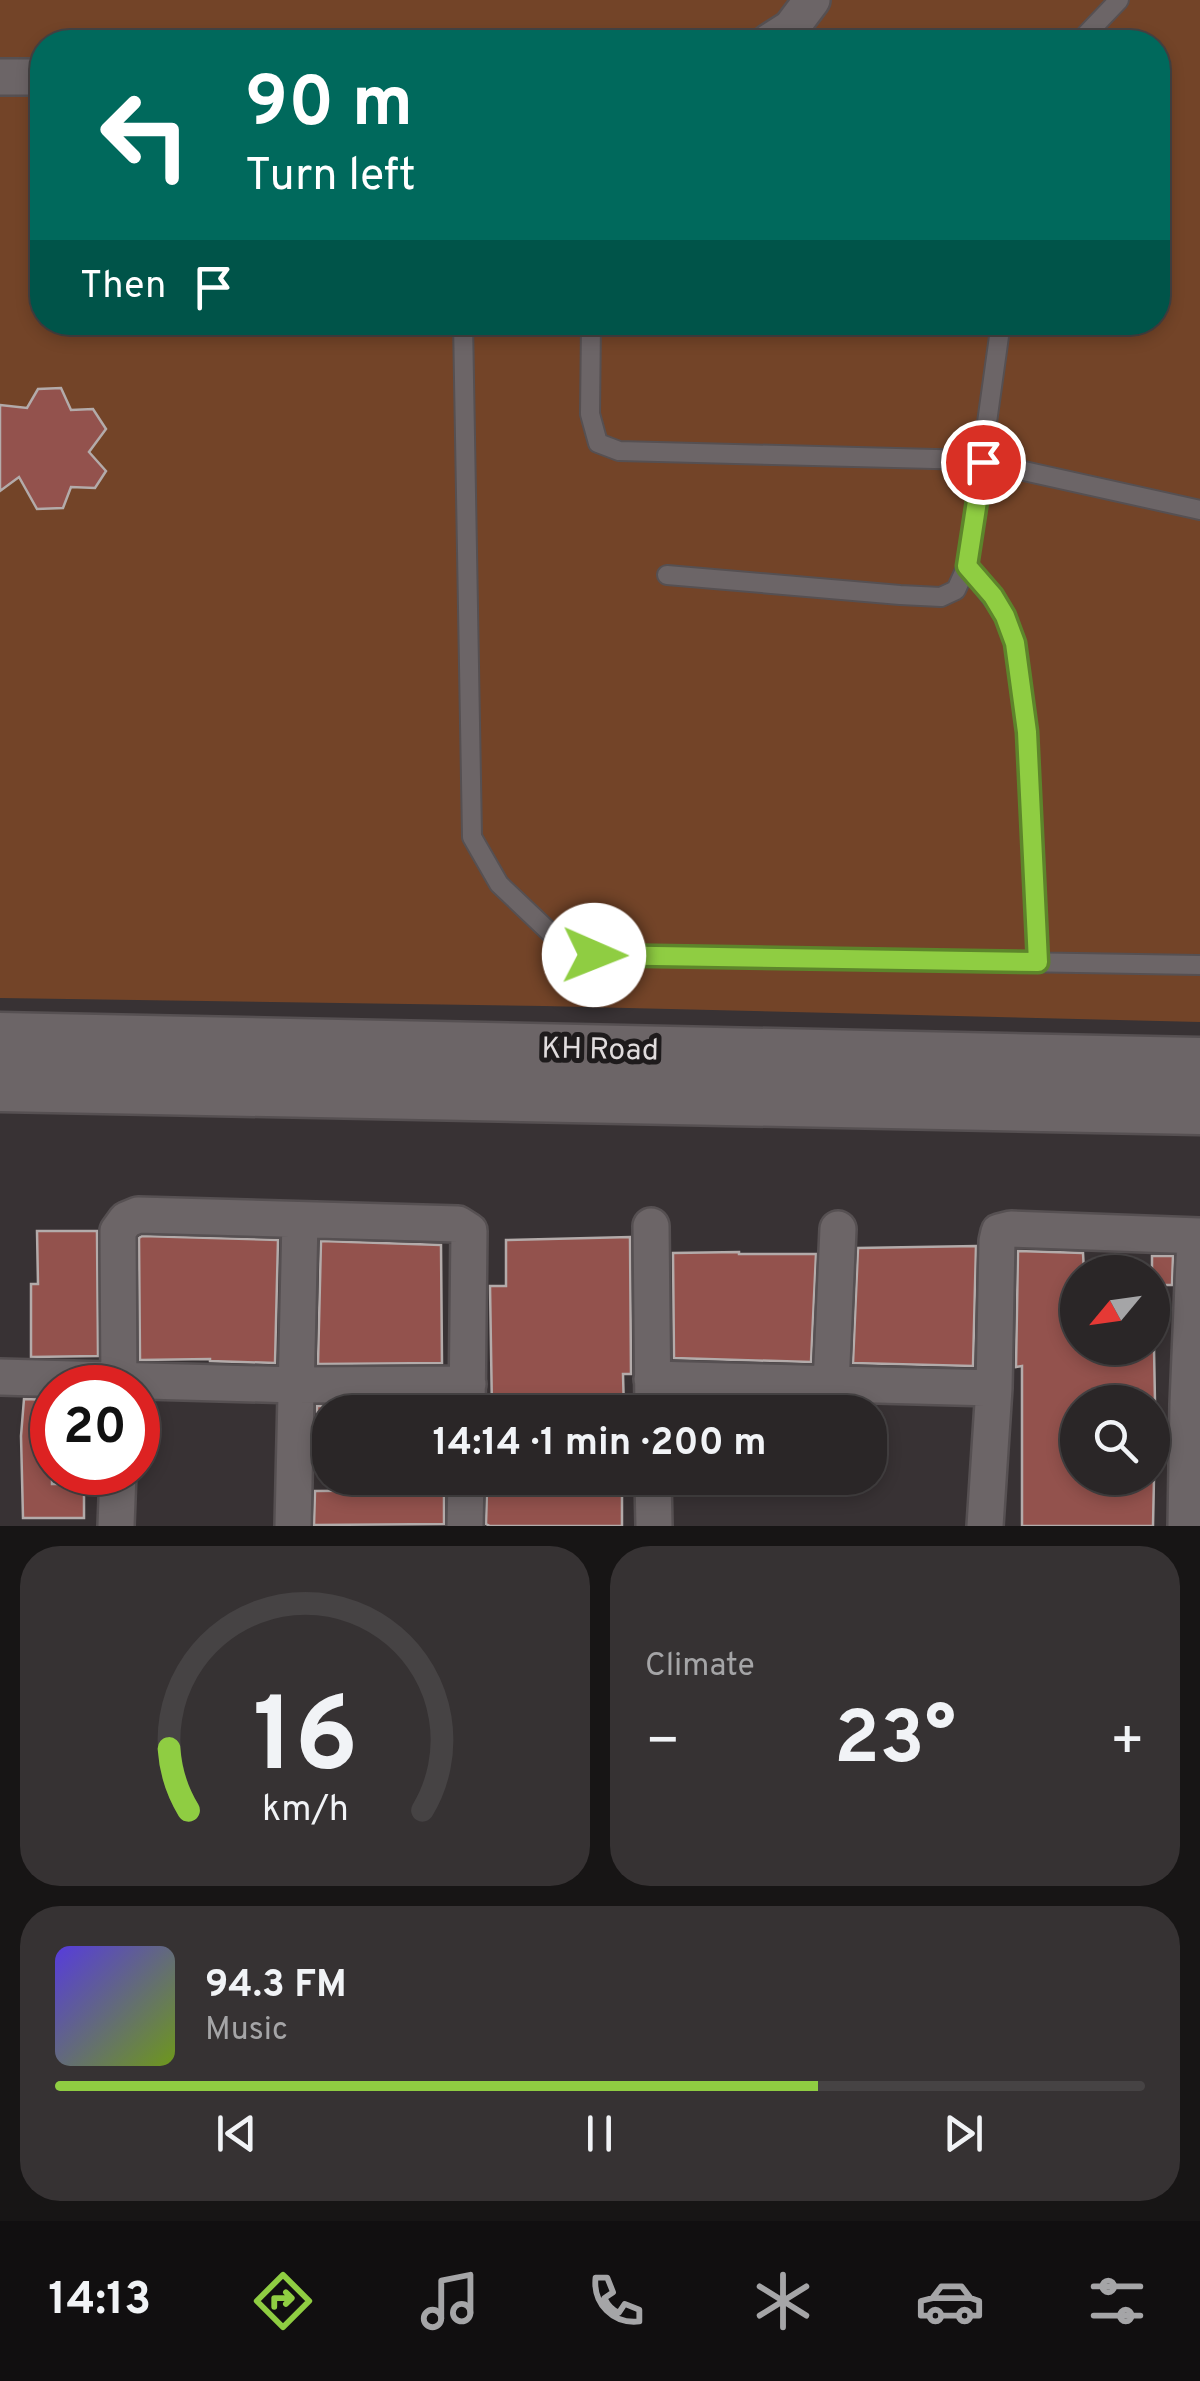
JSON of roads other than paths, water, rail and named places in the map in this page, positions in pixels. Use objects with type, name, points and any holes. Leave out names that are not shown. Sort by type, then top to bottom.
[{"type":"main road","name":"KH Road","points":[[0,1038],[1200,1063]]},
{"type":"main road","name":"KH Road","points":[[0,1086],[1200,1109]]},
{"type":"street","points":[[788,30],[812,0]]},
{"type":"street","points":[[0,77],[30,78]]},
{"type":"street","points":[[119,1365],[118,1232],[126,1220],[138,1215],[458,1224],[469,1231],[468,1395]]},
{"type":"street","points":[[293,1526],[300,1220]]},
{"type":"street","points":[[651,1226],[652,1395]]},
{"type":"street","points":[[830,1384],[838,1229]]},
{"type":"street","points":[[985,1526],[999,1232],[1011,1229],[1197,1236],[1194,1404],[1186,1526]]},
{"type":"street","points":[[0,1377],[30,1379]]},
{"type":"street","points":[[160,1384],[296,1385],[428,1395]]},
{"type":"street","points":[[667,1395],[830,1384],[994,1388]]},
{"type":"street","points":[[116,1526],[117,1495]]},
{"type":"street","points":[[465,1526],[466,1495]]},
{"type":"street","points":[[653,1495],[654,1526]]},
{"type":"lane","points":[[1091,30],[1120,0]]},
{"type":"lane","points":[[463,335],[472,837],[499,884],[558,941],[594,955],[1200,965]]},
{"type":"lane","points":[[592,335],[590,414],[598,443],[619,451],[983,462],[1200,510]]},
{"type":"lane","points":[[667,575],[900,596],[941,597],[956,590],[967,566],[999,335]]},
{"type":"lane","points":[[967,566],[993,596],[1015,643],[1027,732],[1038,962]]}]
